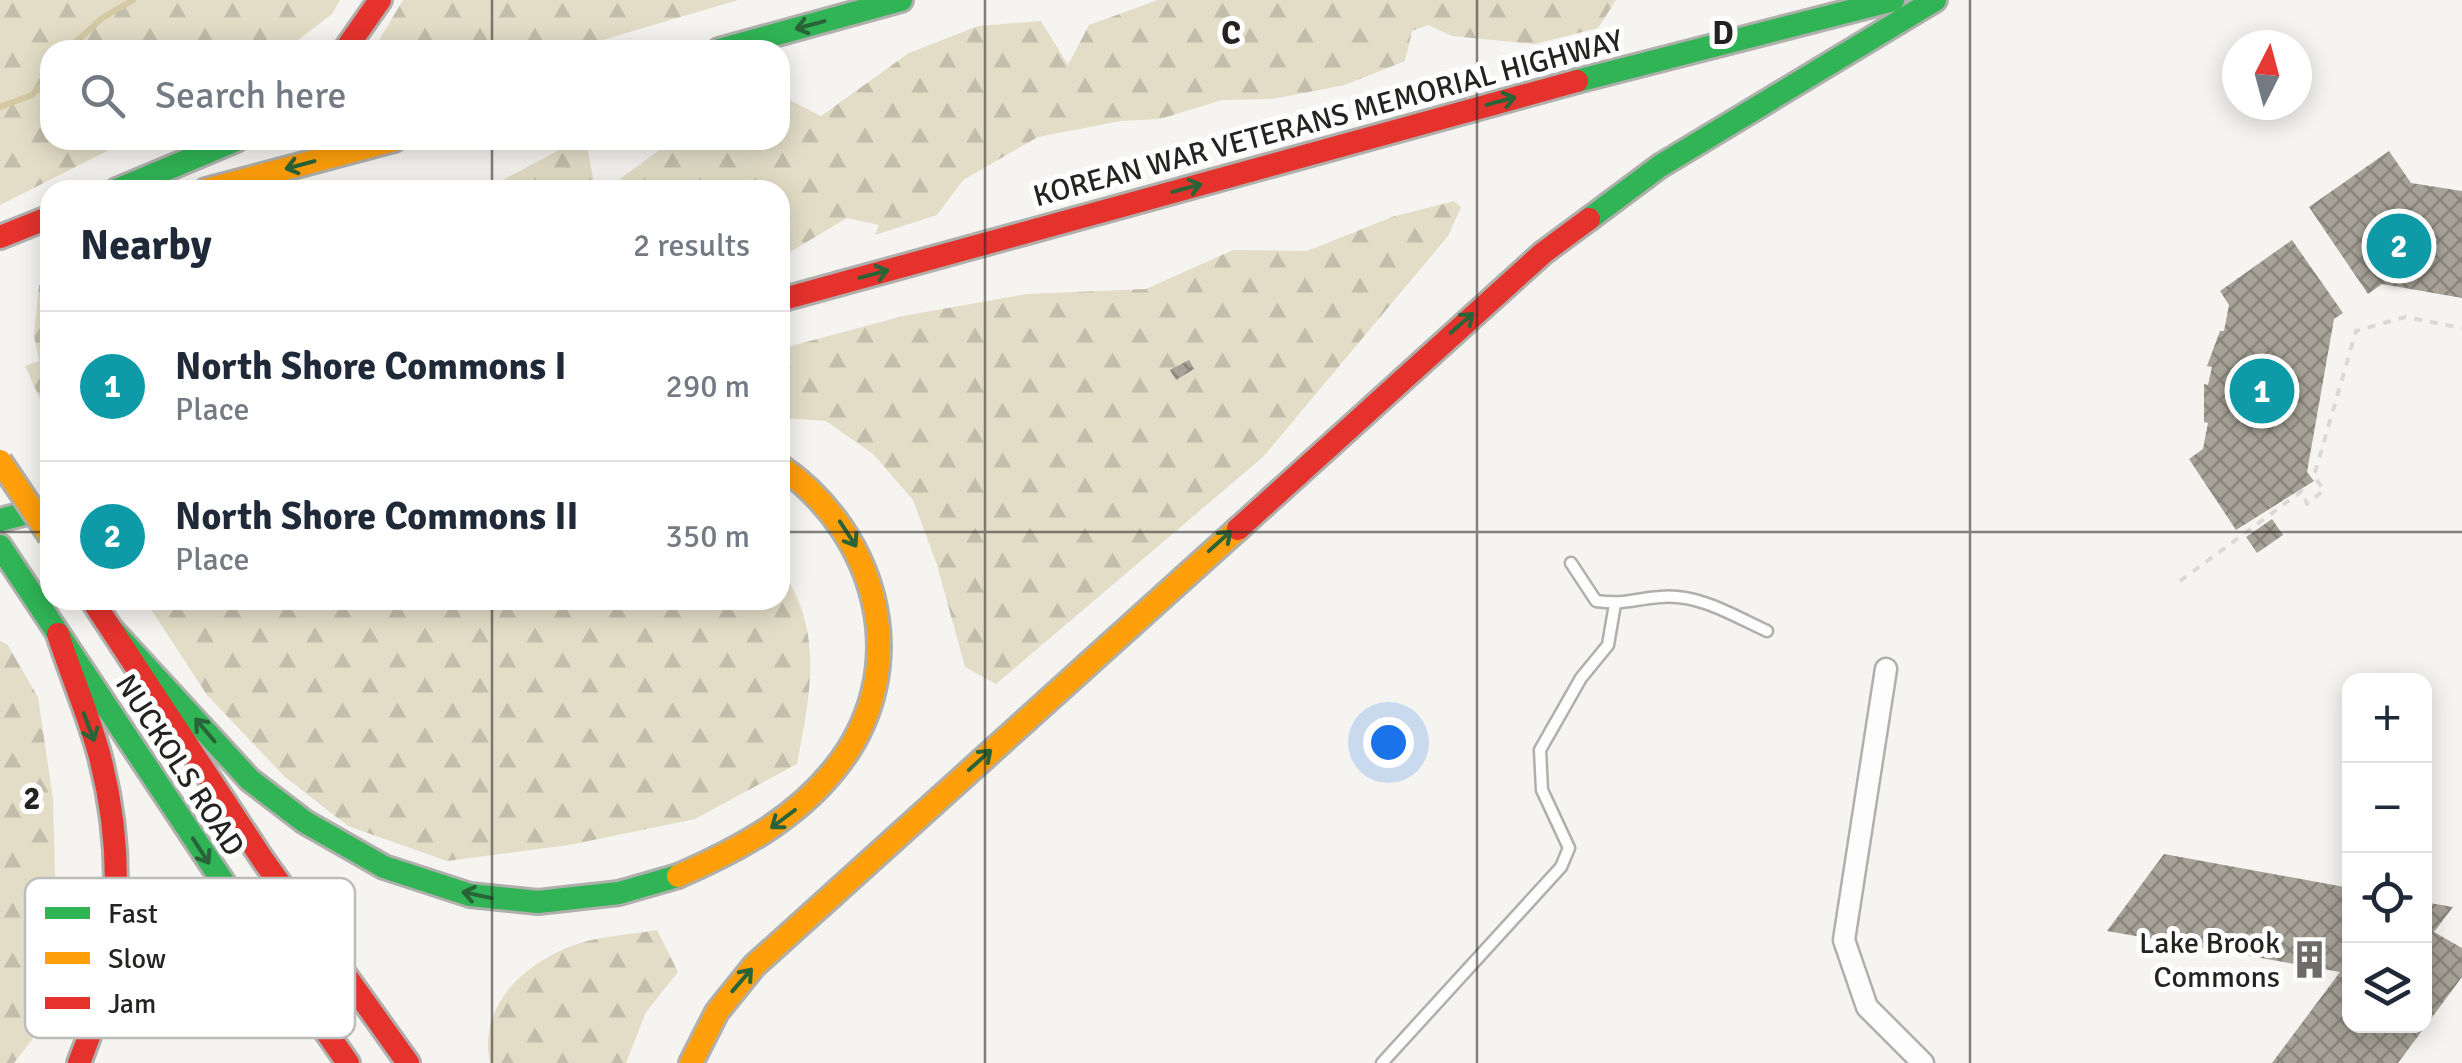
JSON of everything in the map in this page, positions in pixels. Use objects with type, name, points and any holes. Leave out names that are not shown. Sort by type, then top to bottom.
[{"type":"main road","points":[[352,40],[380,0]]},
{"type":"main road","points":[[756,40],[901,0]]},
{"type":"main road","name":"KOREAN WAR VETERANS MEMORIAL HIGHWAY","points":[[790,297],[1662,57],[1893,0]]},
{"type":"main road","points":[[690,1063],[717,1012],[754,966],[1543,253],[1660,166],[1934,0]]},
{"type":"main road","points":[[141,180],[212,150]]},
{"type":"main road","points":[[244,180],[356,150]]},
{"type":"main road","points":[[0,237],[40,221]]},
{"type":"main road","points":[[0,245],[40,235]]},
{"type":"main road","points":[[0,461],[40,521]]},
{"type":"main road","points":[[113,631],[234,764],[280,804],[382,866],[502,900],[560,902],[651,886],[730,854],[802,805],[852,746],[875,693],[881,633],[872,581],[862,556],[823,500],[790,474]]},
{"type":"main road","points":[[0,520],[40,510]]},
{"type":"main road","name":"NUCKOLS ROAD","points":[[0,546],[40,607]]},
{"type":"main road","name":"NUCKOLS ROAD","points":[[42,610],[219,878]]},
{"type":"main road","name":"NUCKOLS ROAD","points":[[99,610],[275,878]]},
{"type":"main road","points":[[54,629],[99,754],[114,822],[120,878]]},
{"type":"main road","name":"NUCKOLS ROAD","points":[[355,989],[408,1063]]},
{"type":"main road","points":[[79,1063],[89,1038]]},
{"type":"main road","name":"NUCKOLS ROAD","points":[[330,1038],[348,1063]]},
{"type":"street","points":[[1886,669],[1844,940],[1867,1007],[1923,1063]]},
{"type":"lane","points":[[1572,563],[1596,601],[1615,604],[1661,597],[1702,602],[1768,631]]},
{"type":"lane","points":[[1382,1063],[1561,867],[1568,848],[1542,790],[1540,750],[1581,678],[1608,645],[1615,604]]},
{"type":"path","points":[[2180,581],[2302,490],[2307,504],[2324,490],[2314,476],[2356,330],[2405,318],[2462,328]]},
{"type":"green space","points":[[0,0],[340,0],[332,14],[298,40],[40,40],[40,150],[109,150],[50,180],[40,180],[40,185],[0,205]]},
{"type":"green space","points":[[403,0],[738,0],[603,40],[379,40]]},
{"type":"green space","points":[[1158,0],[1616,0],[1598,28],[1535,44],[1452,36],[1428,25],[1412,31],[1405,61],[1345,85],[1272,99],[1222,100],[1160,119],[1121,121],[1038,137],[963,180],[937,215],[875,235],[879,225],[847,218],[790,252],[790,180],[619,180],[659,150],[790,150],[790,100],[821,116],[909,53],[978,26],[1041,21],[1068,65],[1089,25]]},
{"type":"green space","points":[[559,150],[588,150],[593,180],[503,180]]},
{"type":"green space","points":[[1454,201],[1461,207],[1448,236],[1263,457],[996,684],[965,667],[937,565],[913,500],[873,454],[826,421],[790,418],[790,346],[903,316],[1026,294],[1146,289],[1233,250],[1307,251],[1392,217]]},
{"type":"green space","points":[[39,285],[40,399],[25,366],[39,361],[34,335]]},
{"type":"green space","points":[[790,585],[809,639],[809,688],[797,764],[695,819],[569,845],[447,861],[348,826],[285,777],[207,695],[152,610],[790,610]]},
{"type":"green space","points":[[0,641],[7,644],[38,697],[53,799],[55,878],[25,878],[25,1038],[33,1038],[14,1063],[0,1063]]},
{"type":"green space","points":[[657,930],[678,972],[646,1012],[626,1063],[490,1063],[491,1024],[497,1007],[520,977],[571,946]]},
{"type":"building","points":[[2389,151],[2411,183],[2462,191],[2462,298],[2382,284],[2368,294],[2309,207]]},
{"type":"building","points":[[2292,240],[2343,313],[2334,319],[2307,472],[2314,481],[2236,530],[2189,459],[2203,449],[2208,423],[2204,422],[2204,384],[2208,385],[2212,367],[2207,366],[2220,331],[2224,331],[2229,305],[2220,291]]},
{"type":"building","points":[[1189,360],[1194,369],[1176,380],[1170,370]]},
{"type":"building","points":[[2272,519],[2283,535],[2257,553],[2246,537]]},
{"type":"building","name":"Lake Brook Commons","points":[[2164,854],[2342,887],[2342,1033],[2420,1033],[2398,1063],[2272,1063],[2340,972],[2107,931]]},
{"type":"building","name":"Lake Brook Commons","points":[[2432,903],[2453,907],[2434,932],[2462,948],[2462,977],[2432,1017]]},
{"type":"waterway","points":[[78,40],[101,19],[133,0]]},
{"type":"waterway","points":[[0,107],[32,95],[40,87]]},
{"type":"traffic: fast","points":[[755,40],[901,0]]},
{"type":"traffic: fast","points":[[1577,81],[1893,0]]},
{"type":"traffic: fast","points":[[1589,219],[1660,166],[1935,0]]},
{"type":"traffic: fast","points":[[141,180],[212,150]]},
{"type":"traffic: fast","points":[[0,520],[40,510]]},
{"type":"traffic: fast","points":[[0,546],[40,606]]},
{"type":"traffic: fast","points":[[42,610],[220,878]]},
{"type":"traffic: fast","points":[[113,631],[250,780],[305,822],[384,867],[470,895],[538,902],[619,893],[678,876]]},
{"type":"traffic: slow","points":[[244,180],[356,150]]},
{"type":"traffic: slow","points":[[0,461],[40,521]]},
{"type":"traffic: slow","points":[[678,876],[763,832],[818,788],[859,731],[874,690],[879,648],[875,607],[862,566],[842,529],[814,495],[790,475]]},
{"type":"traffic: slow","points":[[691,1063],[717,1012],[754,966],[1238,529]]},
{"type":"traffic: jam","points":[[352,40],[380,0]]},
{"type":"traffic: jam","points":[[790,297],[1577,81]]},
{"type":"traffic: jam","points":[[1238,529],[1543,253],[1589,219]]},
{"type":"traffic: jam","points":[[0,237],[40,221]]},
{"type":"traffic: jam","points":[[99,610],[276,878]]},
{"type":"traffic: jam","points":[[58,634],[100,757],[109,796],[116,878]]},
{"type":"traffic: jam","points":[[355,989],[408,1063]]},
{"type":"traffic: jam","points":[[79,1063],[88,1038]]},
{"type":"traffic: jam","points":[[331,1038],[348,1063]]},
{"type":"place","name":"North Shore Commons II","points":[[2399,246]]},
{"type":"place","name":"North Shore Commons I","points":[[2262,391]]},
{"type":"place","name":"Lake Brook Commons","points":[[2310,960]]}]
